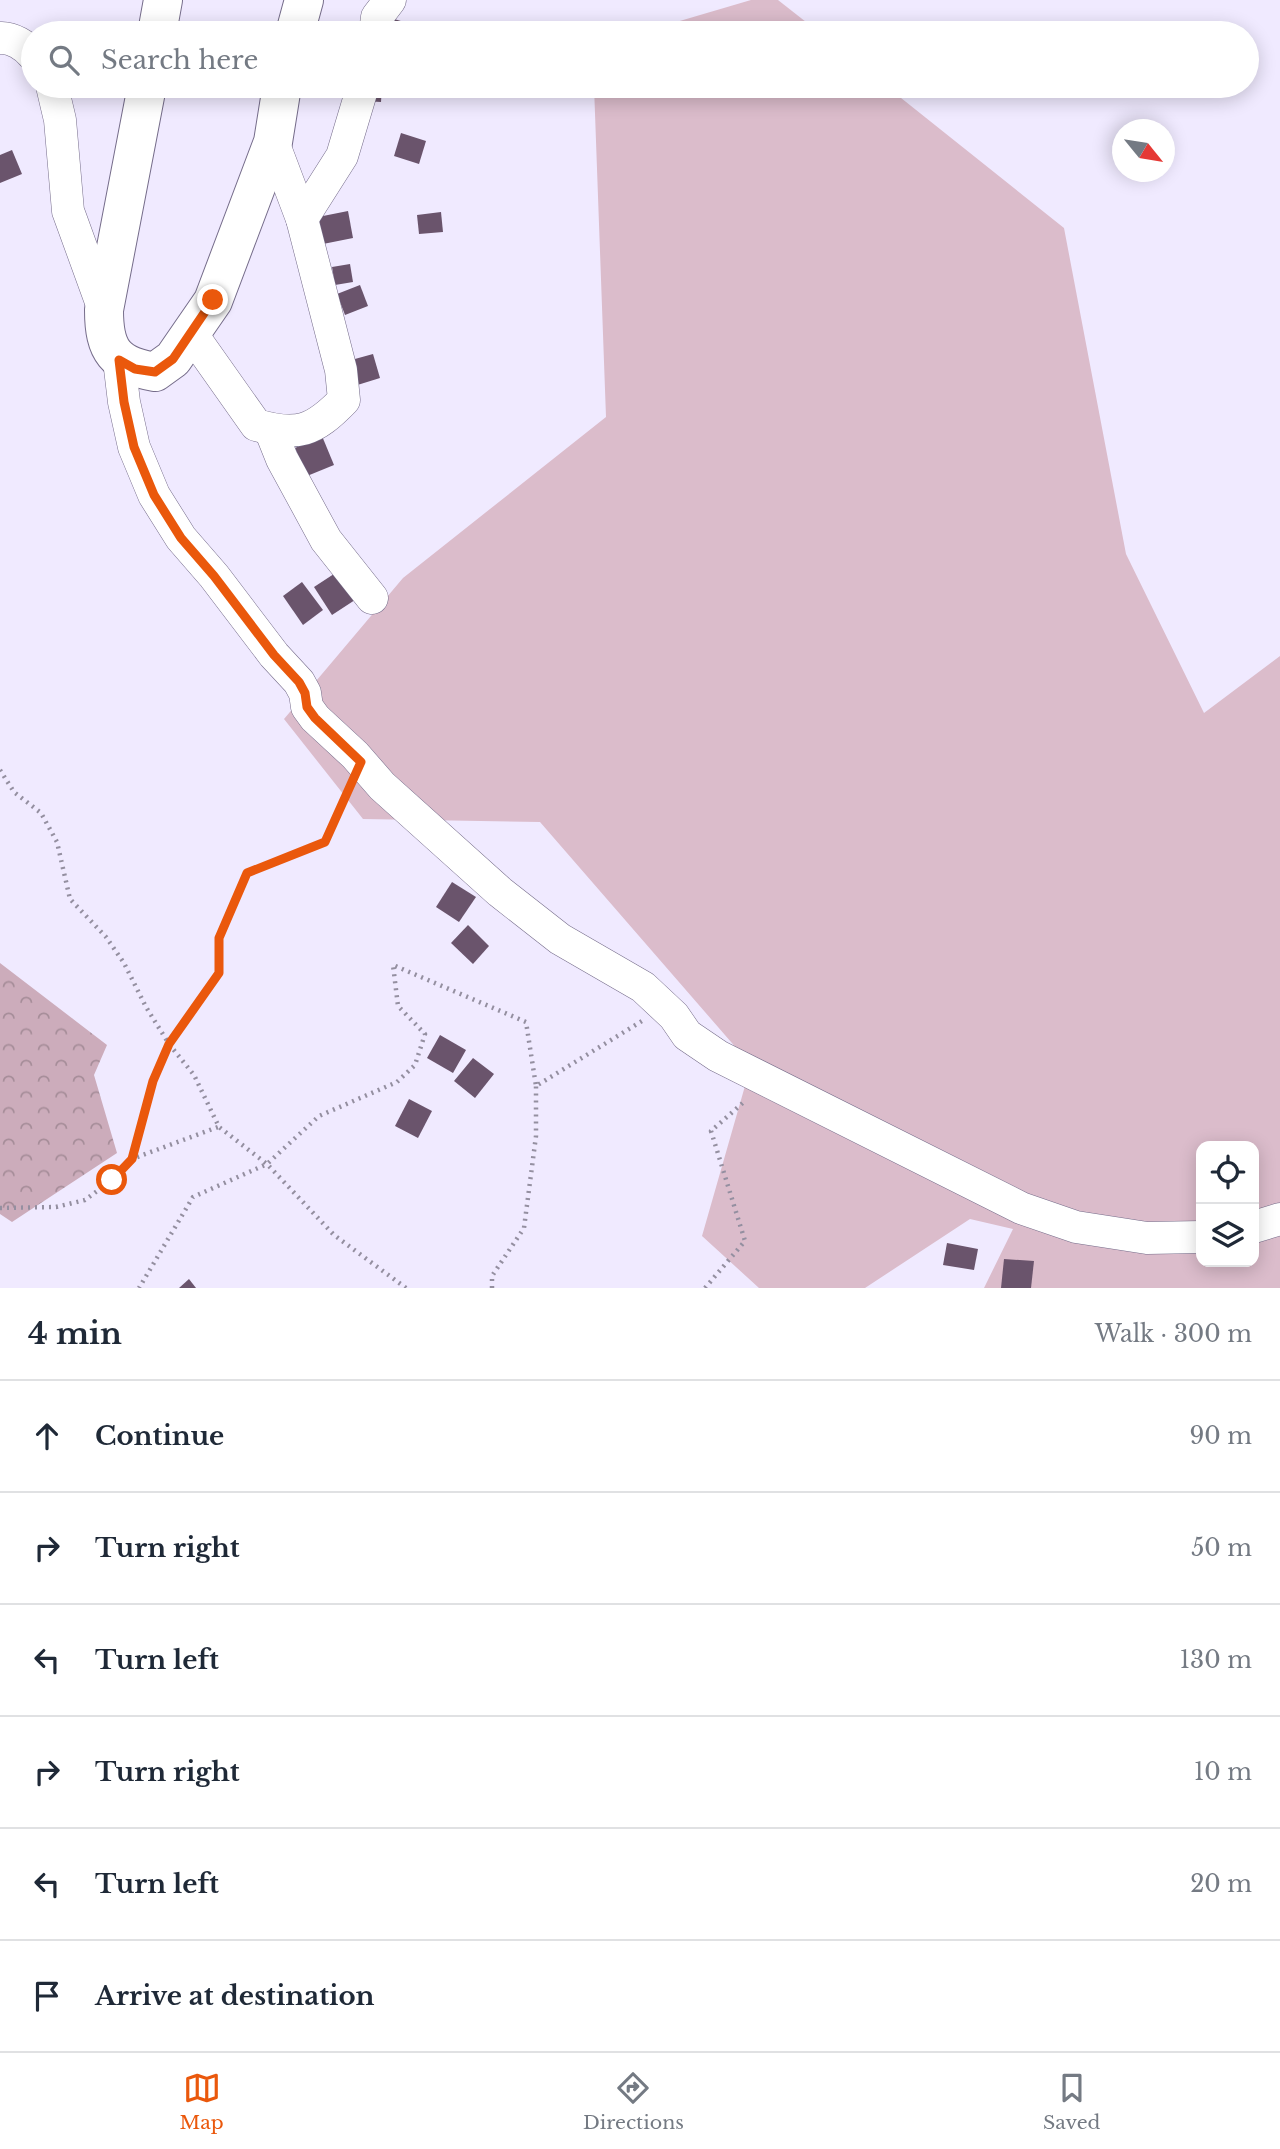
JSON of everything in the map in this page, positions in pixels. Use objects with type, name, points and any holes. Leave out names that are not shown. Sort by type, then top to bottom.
[{"type":"street","points":[[159,21],[163,0]]},
{"type":"street","points":[[298,21],[304,0]]},
{"type":"street","points":[[376,21],[390,0]]},
{"type":"street","points":[[0,37],[21,44]]},
{"type":"street","points":[[55,98],[60,120],[68,211],[104,310]]},
{"type":"street","points":[[145,98],[104,310],[104,334],[119,360],[124,402],[134,447],[154,495],[181,538],[214,576],[274,655],[299,682],[305,693],[307,707],[315,718],[382,786],[500,892],[560,939],[643,987],[674,1016],[687,1035],[707,1049],[1021,1208],[1076,1227],[1147,1238],[1196,1237]]},
{"type":"street","points":[[119,360],[135,369],[155,372],[173,359],[213,300],[273,142],[280,98]]},
{"type":"street","points":[[302,219],[342,156],[359,98]]},
{"type":"street","points":[[191,333],[256,425],[291,432],[324,420],[344,400],[341,370],[302,219],[273,142]]},
{"type":"street","points":[[270,429],[282,459],[326,540],[372,598]]},
{"type":"street","points":[[1259,1225],[1280,1219]]},
{"type":"path","points":[[132,1159],[153,1081],[169,1044],[219,973],[219,938],[247,873],[325,842],[361,762]]},
{"type":"path","points":[[0,770],[14,792],[41,813],[57,842],[70,899],[106,937],[118,954],[169,1044],[194,1075],[219,1127],[267,1164],[334,1235],[406,1288]]},
{"type":"path","points":[[139,1288],[193,1197],[267,1164],[319,1116],[397,1082],[415,1065],[425,1034],[398,1006],[393,965],[526,1022],[536,1086],[536,1136],[524,1228],[492,1276],[492,1288]]},
{"type":"path","points":[[536,1086],[641,1021],[674,1016]]},
{"type":"path","points":[[705,1288],[745,1241],[711,1132],[769,1081]]},
{"type":"path","points":[[0,1208],[56,1207],[85,1200],[112,1180],[132,1159],[219,1127]]},
{"type":"shaded area","points":[[751,0],[778,0],[805,21],[680,21]]},
{"type":"shaded area","points":[[594,98],[901,98],[1064,228],[1126,554],[1204,713],[1280,656],[1280,1288],[984,1288],[1013,1229],[970,1219],[865,1288],[759,1288],[702,1236],[751,1065],[540,822],[363,819],[284,719],[403,578],[606,417]]},
{"type":"green space","points":[[0,963],[107,1045],[94,1075],[117,1153],[12,1222],[0,1214]]},
{"type":"building","points":[[364,98],[381,98],[381,102],[364,101]]},
{"type":"building","points":[[401,133],[426,141],[419,164],[394,156]]},
{"type":"building","points":[[12,150],[22,174],[0,183],[0,155]]},
{"type":"building","points":[[348,211],[353,238],[318,245],[313,218]]},
{"type":"building","points":[[441,212],[443,232],[419,234],[417,215]]},
{"type":"building","points":[[350,264],[353,282],[335,285],[332,267]]},
{"type":"building","points":[[360,285],[368,306],[345,315],[337,294]]},
{"type":"building","points":[[373,354],[380,378],[351,387],[344,362]]},
{"type":"building","points":[[322,436],[334,465],[307,476],[295,448]]},
{"type":"building","points":[[340,570],[358,598],[332,615],[314,587]]},
{"type":"building","points":[[302,582],[323,610],[303,625],[283,596]]},
{"type":"building","points":[[452,882],[476,897],[459,922],[436,907]]},
{"type":"building","points":[[468,925],[489,946],[473,964],[451,943]]},
{"type":"building","points":[[440,1035],[466,1050],[453,1073],[427,1058]]},
{"type":"building","points":[[473,1058],[494,1074],[475,1098],[454,1081]]},
{"type":"building","points":[[409,1099],[432,1111],[418,1138],[395,1126]]},
{"type":"building","points":[[947,1243],[978,1249],[974,1270],[943,1265]]},
{"type":"building","points":[[1004,1259],[1034,1261],[1031,1288],[1001,1288]]},
{"type":"building","points":[[189,1279],[196,1288],[179,1288]]},
{"type":"route","points":[[112,1180],[132,1159],[153,1081],[169,1044],[219,973],[219,938],[247,873],[325,842],[361,762],[315,718],[307,707],[305,693],[299,682],[274,655],[214,576],[181,538],[154,495],[134,447],[124,402],[119,360],[135,369],[155,372],[173,359],[213,300]]}]
